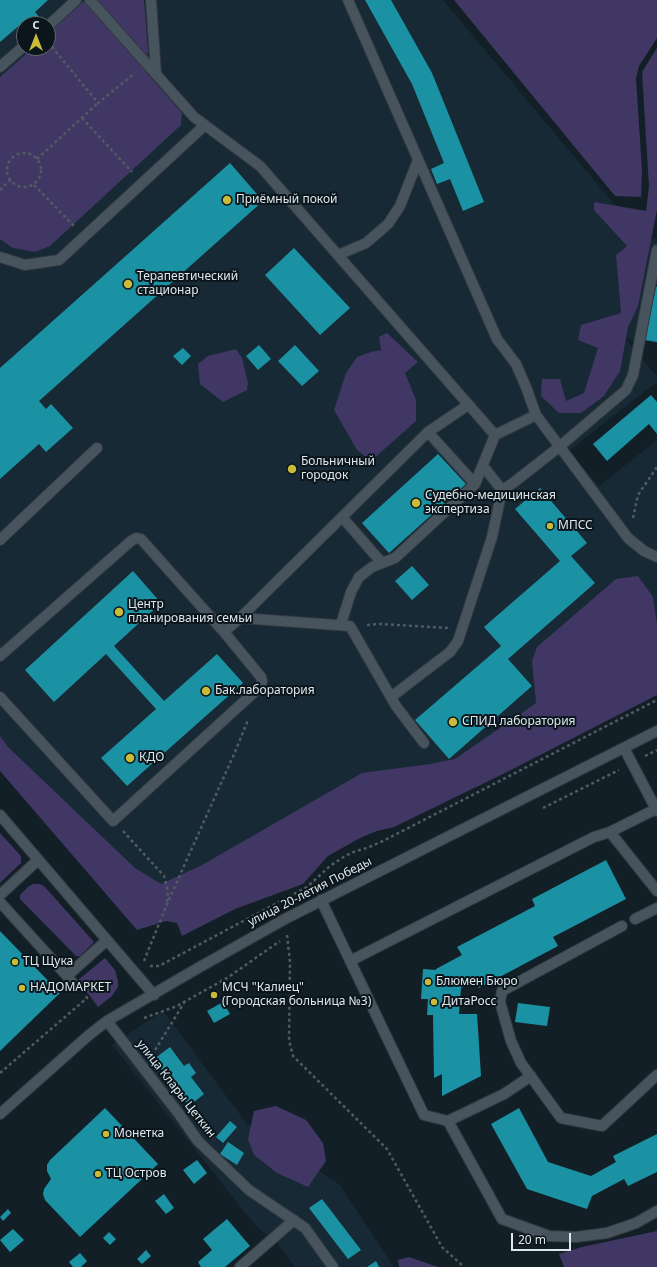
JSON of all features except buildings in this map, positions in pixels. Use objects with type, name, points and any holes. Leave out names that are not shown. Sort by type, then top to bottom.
[{"type":"street","points":[[56,19],[76,0]]},
{"type":"street","points":[[90,0],[194,117],[260,166],[495,436]]},
{"type":"street","points":[[151,0],[156,74]]},
{"type":"street","points":[[348,0],[497,339],[516,364],[536,415],[628,538],[644,551],[657,557]]},
{"type":"street","points":[[0,67],[16,53]]},
{"type":"street","points":[[0,257],[25,265],[59,260],[205,125]]},
{"type":"street","points":[[338,255],[366,243],[388,224],[400,206],[418,160]]},
{"type":"street","points":[[391,697],[450,652],[458,641],[492,537],[502,490],[560,446],[626,390],[634,369],[657,250]]},
{"type":"street","points":[[224,632],[240,618],[428,432],[468,405]]},
{"type":"street","points":[[424,743],[391,697],[345,625],[350,592],[359,577],[372,567],[395,558],[475,484],[495,436],[536,415]]},
{"type":"street","points":[[428,432],[475,484]]},
{"type":"street","points":[[0,540],[98,448]]},
{"type":"street","points":[[483,466],[502,490]]},
{"type":"street","points":[[342,517],[382,563]]},
{"type":"street","points":[[0,656],[136,538],[141,539],[224,632],[261,676],[262,681],[261,686],[113,821],[0,697]]},
{"type":"street","points":[[240,618],[345,625]]},
{"type":"street","name":"улица 20-летия Победы","points":[[0,1114],[89,1035],[107,1021],[198,968],[321,900],[657,731]]},
{"type":"street","points":[[350,961],[594,837],[610,832],[657,810],[624,748]]},
{"type":"street","points":[[0,815],[154,995]]},
{"type":"street","points":[[610,832],[657,891]]},
{"type":"street","points":[[0,895],[38,860]]},
{"type":"street","points":[[321,900],[424,1114],[448,1121],[504,1094],[531,1076]]},
{"type":"street","points":[[0,902],[74,985]]},
{"type":"street","points":[[635,919],[657,908]]},
{"type":"street","points":[[622,926],[502,991],[500,1002],[511,1041],[521,1063],[561,1118],[602,1126],[657,1075]]},
{"type":"street","points":[[66,976],[107,940]]},
{"type":"street","name":"улица Клары Цеткин","points":[[107,1021],[198,1141],[249,1190],[305,1228],[332,1267]]},
{"type":"street","points":[[448,1121],[502,1219],[549,1236],[576,1237],[607,1233],[636,1223],[657,1211]]},
{"type":"street","points":[[240,1267],[294,1220]]},
{"type":"path","points":[[56,52],[98,103]]},
{"type":"path","points":[[37,159],[98,103],[146,64]]},
{"type":"path","points":[[82,118],[142,183]]},
{"type":"path","points":[[26,153],[37,159],[41,166],[42,172],[40,178],[34,185],[21,187],[15,185],[10,180],[7,174],[7,168],[9,161],[14,157],[19,154],[26,153]]},
{"type":"path","points":[[0,190],[10,180]]},
{"type":"path","points":[[34,185],[85,236]]},
{"type":"path","points":[[628,538],[638,495],[657,467]]},
{"type":"path","points":[[345,625],[380,624],[463,629]]},
{"type":"path","points":[[138,958],[143,964],[151,967],[159,966],[307,886],[330,866],[345,856],[384,841],[657,700]]},
{"type":"path","points":[[143,964],[167,904],[250,715]]},
{"type":"path","points":[[539,810],[657,750]]},
{"type":"path","points":[[113,821],[164,876],[168,890],[167,904]]},
{"type":"path","points":[[285,919],[290,962],[289,1040],[293,1056],[387,1149],[442,1247],[464,1267]]},
{"type":"path","points":[[142,1019],[184,1002],[227,978],[287,936],[294,933]]},
{"type":"path","points":[[0,1073],[88,998],[84,993]]},
{"type":"path","points":[[144,1069],[184,1002]]},
{"type":"shaded area","name":"Больничный городок","points":[[0,0],[443,0],[641,236],[657,239],[657,343],[624,338],[657,376],[657,382],[569,451],[599,486],[657,440],[657,658],[147,922],[0,754]]},
{"type":"shaded area","points":[[85,0],[144,0],[148,51],[145,71],[182,113],[181,125],[50,246],[35,252],[13,248],[0,239],[0,77],[24,56],[56,56],[56,26]]},
{"type":"shaded area","points":[[454,0],[657,0],[657,38],[639,66],[636,78],[642,171],[641,197],[615,196]]},
{"type":"shaded area","points":[[657,48],[657,210],[638,306],[628,327],[620,371],[604,396],[581,413],[559,413],[541,396],[542,379],[560,379],[566,401],[584,393],[598,348],[578,340],[581,325],[621,313],[616,255],[627,246],[594,210],[594,202],[646,211],[649,187],[642,72]]},
{"type":"shaded area","points":[[387,333],[418,362],[405,373],[416,400],[416,421],[371,461],[357,450],[334,410],[346,373],[357,357],[381,350],[379,337]]},
{"type":"shaded area","points":[[236,349],[242,358],[248,383],[247,390],[223,402],[200,384],[198,364],[208,356]]},
{"type":"shaded area","points":[[638,576],[653,597],[657,624],[657,695],[505,773],[394,827],[377,831],[360,838],[328,856],[303,884],[235,909],[182,936],[177,923],[166,921],[137,930],[0,771],[0,736],[8,747],[135,868],[161,884],[202,865],[362,773],[430,764],[455,759],[536,703],[532,661],[537,647],[616,579]]},
{"type":"shaded area","points":[[0,833],[21,856],[21,863],[0,883]]},
{"type":"shaded area","points":[[33,884],[40,884],[45,887],[94,942],[80,956],[76,956],[20,899],[20,895]]},
{"type":"shaded area","points":[[105,958],[115,970],[118,987],[112,996],[98,1007],[78,980]]},
{"type":"shaded area","points":[[163,1011],[247,1124],[339,1184],[394,1267],[295,1267],[278,1244],[256,1226],[112,1045]]},
{"type":"shaded area","points":[[276,1106],[306,1120],[323,1143],[326,1161],[308,1187],[277,1173],[254,1155],[248,1139],[254,1111]]},
{"type":"shaded area","points":[[657,1231],[657,1267],[564,1267],[559,1254],[582,1247]]},
{"type":"shaded area","points":[[409,1257],[438,1267],[399,1267],[398,1260]]},
{"type":"place","name":"Приёмный покой","points":[[227,200]]},
{"type":"place","name":"Терапевтический стационар","points":[[128,284]]},
{"type":"place","name":"Больничный городок","points":[[292,469]]},
{"type":"place","name":"Судебно-медицинская экспертиза","points":[[416,503]]},
{"type":"place","name":"МПСС","points":[[550,526]]},
{"type":"place","name":"Центр планирования семьи","points":[[119,612]]},
{"type":"place","name":"Бак.лаборатория","points":[[206,691]]},
{"type":"place","name":"СПИД лаборатория","points":[[453,722]]},
{"type":"place","name":"КДО","points":[[130,758]]},
{"type":"place","name":"ТЦ Щука","points":[[15,962]]},
{"type":"place","name":"Блюмен Бюро","points":[[428,982]]},
{"type":"place","name":"НАДОМАРКЕТ","points":[[22,988]]},
{"type":"place","name":"МСЧ \"Калиец\" (Городская больница №3)","points":[[214,995]]},
{"type":"place","name":"ДитаРосс","points":[[434,1002]]},
{"type":"place","name":"Монетка","points":[[106,1134]]},
{"type":"place","name":"ТЦ Остров","points":[[98,1174]]}]
